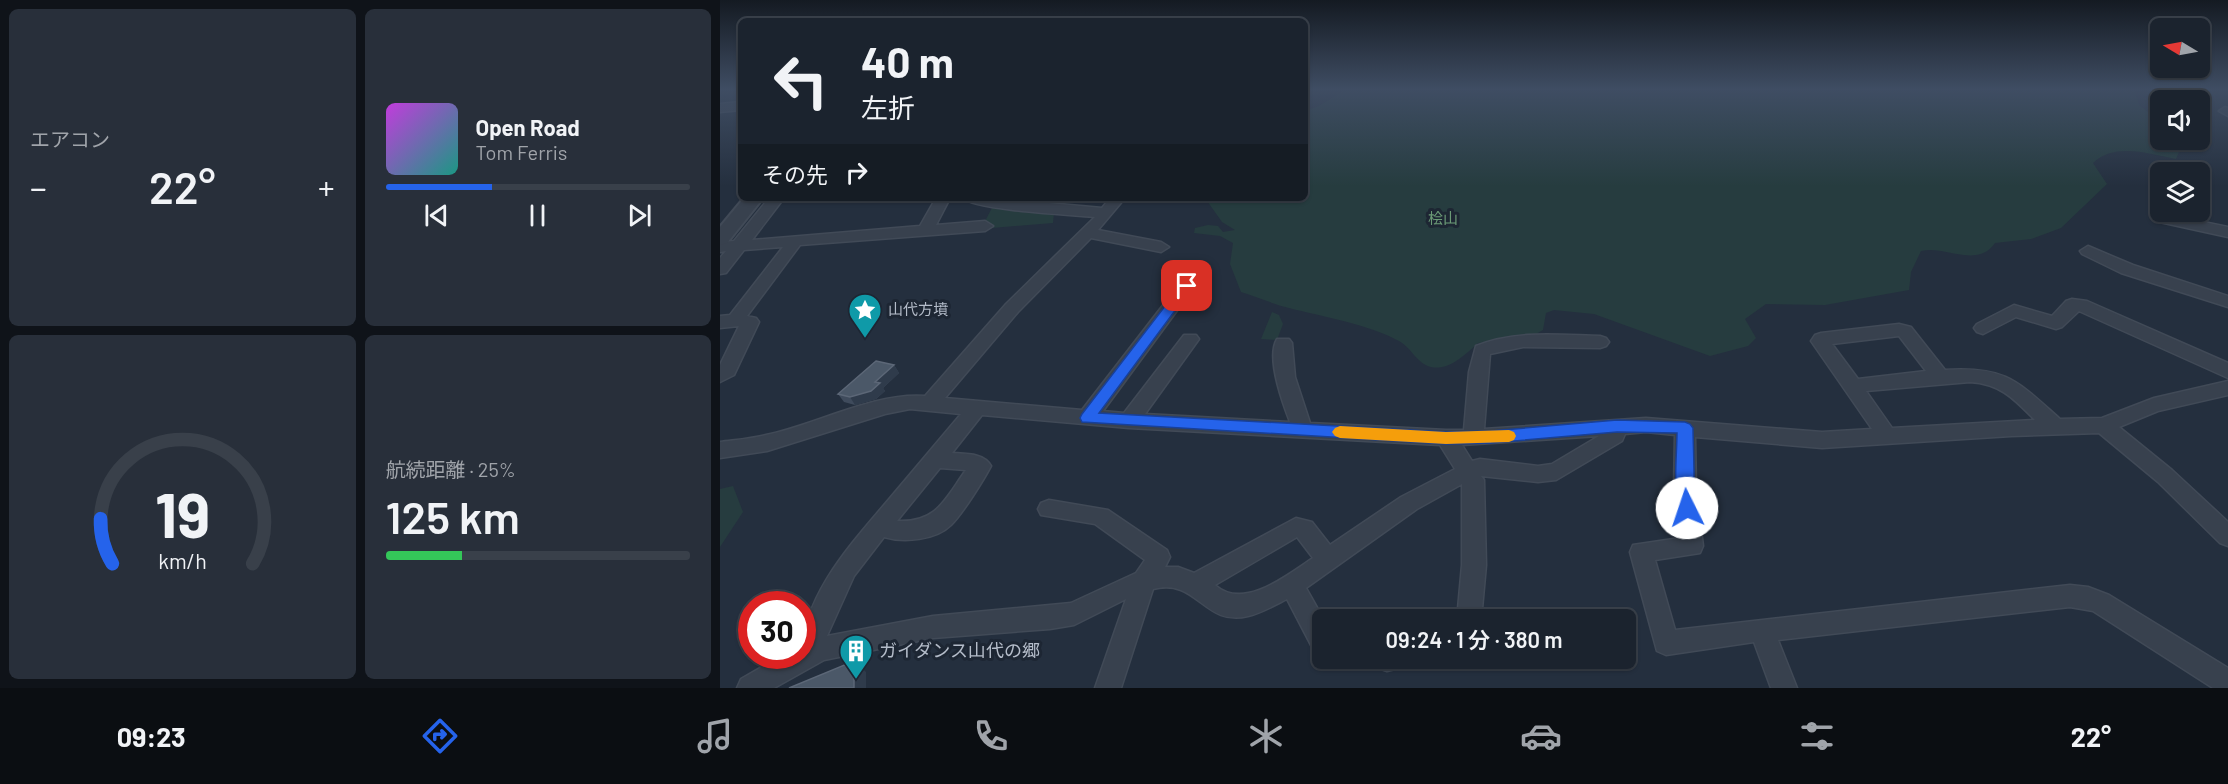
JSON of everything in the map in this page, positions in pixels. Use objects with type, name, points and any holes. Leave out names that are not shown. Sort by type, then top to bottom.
[{"type":"street","points":[[720,239],[752,201]]},
{"type":"street","points":[[720,269],[775,201]]},
{"type":"street","points":[[925,230],[941,201]]},
{"type":"street","points":[[988,201],[1106,213]]},
{"type":"street","points":[[929,404],[1011,308],[1087,233],[1116,201]]},
{"type":"street","points":[[2179,222],[2228,232]]},
{"type":"street","points":[[720,248],[985,226]]},
{"type":"street","points":[[1087,233],[1161,247]]},
{"type":"street","points":[[728,321],[795,241]]},
{"type":"street","points":[[2088,251],[2127,269],[2228,303]]},
{"type":"street","points":[[1087,418],[1187,286]]},
{"type":"street","points":[[1983,328],[2014,311],[2056,323],[2072,305],[2081,305],[2228,371]]},
{"type":"street","points":[[720,375],[727,370],[750,322],[728,321]]},
{"type":"street","points":[[1887,436],[1820,341],[1821,339],[1905,331],[1941,378]]},
{"type":"street","points":[[1129,421],[1190,339]]},
{"type":"street","points":[[1473,437],[1476,416],[1476,378],[1482,351],[1493,345],[1520,342],[1600,342]]},
{"type":"street","points":[[1283,343],[1282,364],[1285,381],[1303,430]]},
{"type":"street","points":[[1853,386],[1941,378],[1995,378],[2055,426]]},
{"type":"street","points":[[720,450],[767,443],[893,405],[910,402],[1129,421],[1446,438],[1617,426],[1685,428],[1797,439],[2103,425],[2154,405],[2228,388]]},
{"type":"street","points":[[816,631],[835,589],[868,536],[880,526],[977,408]]},
{"type":"street","points":[[2103,425],[2165,476],[2228,536]]},
{"type":"street","points":[[816,651],[898,632],[1074,614],[1145,579],[1169,576],[1196,584],[1220,603],[1238,607],[1263,600],[1292,585],[1329,561],[1409,503],[1440,485],[1469,471],[1486,467],[1538,474],[1556,472],[1615,436],[1617,426]]},
{"type":"street","points":[[1685,428],[1685,490],[1692,546],[1641,552],[1666,643],[1762,630],[2070,596],[2088,597],[2222,677]]},
{"type":"street","points":[[1446,438],[1473,480],[1474,544],[1470,609]]},
{"type":"street","points":[[880,526],[896,530],[936,525],[944,518],[981,466],[975,463],[934,459]]},
{"type":"street","points":[[1049,509],[1100,516],[1159,556],[1145,579],[1107,688]]},
{"type":"street","points":[[1196,584],[1296,527],[1304,528],[1329,561]]},
{"type":"street","points":[[1292,585],[1312,621]]},
{"type":"street","points":[[1762,630],[1784,688]]},
{"type":"street","points":[[750,688],[782,669]]},
{"type":"green space","name":"桧山","points":[[1308,122],[2150,122],[2150,150],[2180,150],[2176,159],[2133,151],[2111,153],[2102,157],[2093,163],[2107,184],[2061,228],[2031,239],[1995,243],[1988,251],[1979,254],[1921,251],[1911,272],[1909,290],[1825,305],[1766,304],[1745,319],[1756,338],[1748,346],[1710,356],[1594,314],[1554,310],[1546,313],[1543,330],[1529,338],[1478,343],[1457,361],[1438,368],[1431,367],[1418,359],[1399,341],[1387,335],[1241,292],[1230,264],[1233,243],[1220,236],[1194,233],[1195,228],[1208,225],[1218,226],[1223,232],[1235,230],[1222,222],[1207,201],[1308,201]]},
{"type":"green space","points":[[993,206],[1054,212],[1053,223],[992,228],[984,223]]},
{"type":"green space","points":[[1272,312],[1279,315],[1283,324],[1277,340],[1261,339]]},
{"type":"green space","points":[[733,486],[743,512],[720,547],[720,489]]},
{"type":"building","points":[[876,361],[894,365],[875,382],[880,383],[871,391],[850,397],[838,394]]},
{"type":"building","points":[[854,661],[854,688],[789,688]]},
{"type":"slow traffic","points":[[1340,432],[1446,438],[1509,436]]},
{"type":"place","name":"山代方墳","points":[[865,339]]},
{"type":"place","name":"ガイダンス山代の郷","points":[[856,680]]},
{"type":"route","points":[[1187,286],[1087,418],[1446,438],[1491,437],[1617,426],[1646,425],[1685,428],[1687,508]]}]
